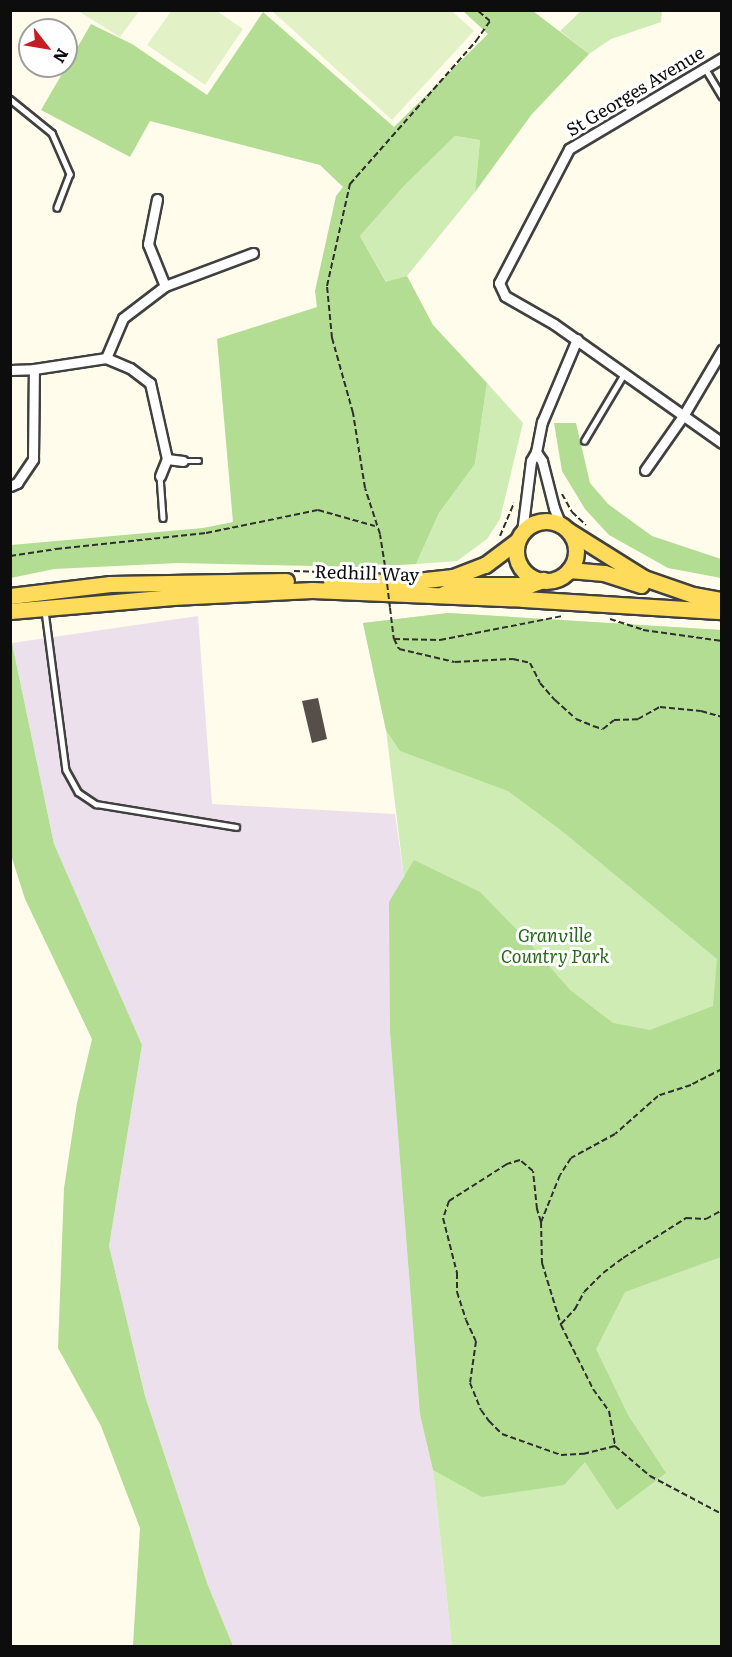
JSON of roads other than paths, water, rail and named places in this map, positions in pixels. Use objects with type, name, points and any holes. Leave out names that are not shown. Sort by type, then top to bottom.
[{"type":"main road","points":[[543,580],[528,574],[519,565],[515,555],[519,537],[541,524],[565,528],[644,578],[685,593],[722,600]]},
{"type":"main road","points":[[440,596],[463,585],[529,585],[543,580],[556,579],[569,570],[577,550],[565,528]]},
{"type":"main road","name":"Redhill Way","points":[[10,596],[110,584],[406,582],[441,579],[485,565],[519,537]]},
{"type":"main road","points":[[569,570],[604,573],[682,599],[722,609]]},
{"type":"main road","name":"Redhill Way","points":[[10,611],[173,597],[312,590],[722,609]]},
{"type":"street","name":"St Georges Avenue","points":[[577,339],[505,296],[499,283],[569,149],[722,58]]},
{"type":"street","points":[[157,199],[148,244],[165,286]]},
{"type":"street","points":[[106,358],[123,318],[165,286],[253,253]]},
{"type":"street","points":[[519,537],[531,461],[536,452],[542,422],[577,339],[722,443]]},
{"type":"street","points":[[645,470],[683,416],[722,350]]},
{"type":"street","points":[[10,370],[34,369],[106,358],[130,368],[150,383],[167,459],[160,476]]},
{"type":"street","points":[[10,486],[17,483],[33,459],[34,369]]},
{"type":"street","points":[[536,452],[542,461],[554,508],[565,528]]},
{"type":"street","points":[[167,459],[183,461]]},
{"type":"lane","points":[[705,69],[722,96]]},
{"type":"lane","points":[[10,99],[38,119],[52,133],[70,174],[57,208]]},
{"type":"lane","points":[[584,441],[624,374]]},
{"type":"lane","points":[[183,461],[199,460]]},
{"type":"lane","points":[[160,476],[163,518]]},
{"type":"lane","points":[[44,607],[66,770],[78,792],[96,804],[236,827]]},
{"type":"park label","name":"Granville Country Park","points":[[555,946]]}]
